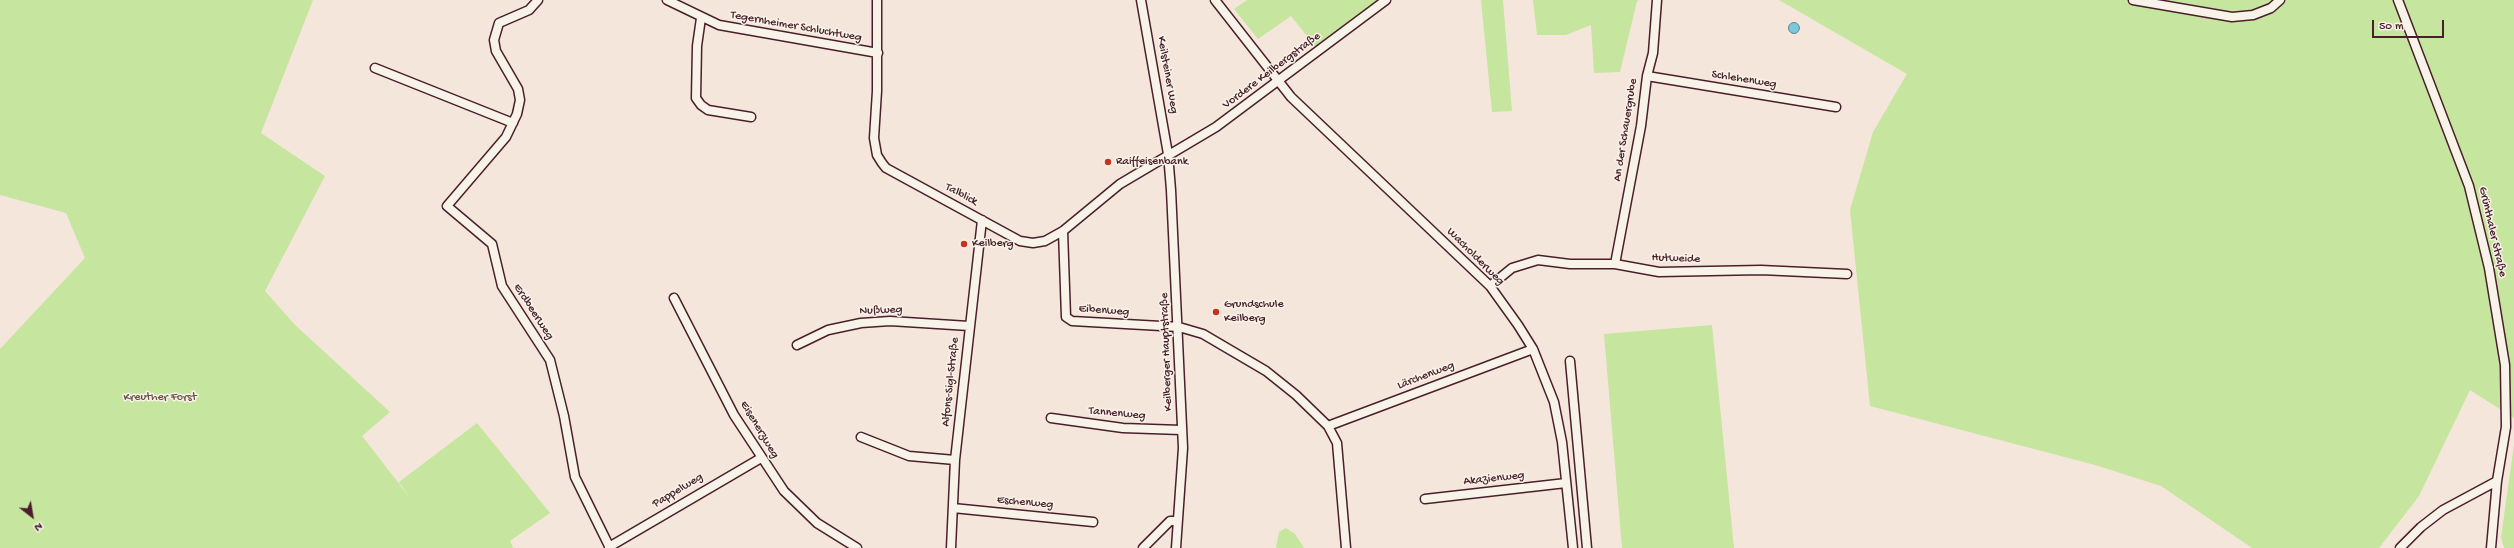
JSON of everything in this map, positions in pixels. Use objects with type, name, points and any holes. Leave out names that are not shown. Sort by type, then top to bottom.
[{"type":"street","points":[[375,68],[513,123],[520,100],[518,89],[496,51],[494,40],[499,23],[529,10],[538,0]]},
{"type":"street","name":"Tegernheimer Schluchtweg","points":[[667,0],[719,26],[878,53]]},
{"type":"street","name":"Talblick","points":[[877,0],[878,53],[874,138],[877,155],[886,168],[1020,241],[1033,243],[1045,240],[1063,231],[1120,184],[1168,154]]},
{"type":"street","name":"Keilsteiner Weg","points":[[1141,0],[1168,154]]},
{"type":"street","name":"Wacholderweg","points":[[1215,0],[1277,82],[1490,286],[1533,349],[1554,402],[1562,442],[1573,548]]},
{"type":"street","name":"Vordere Keilbergstraße","points":[[1168,154],[1216,127],[1386,0]]},
{"type":"street","name":"An der Schauergrube","points":[[1615,264],[1641,126],[1647,76],[1653,52],[1657,0]]},
{"type":"street","points":[[2133,0],[2232,18],[2253,15],[2271,8],[2280,0]]},
{"type":"street","name":"Grünthaler Straße","points":[[2398,0],[2469,186],[2489,268],[2505,365],[2506,427],[2497,481],[2491,548]]},
{"type":"street","points":[[701,18],[697,46],[696,98],[701,105],[708,110],[751,117]]},
{"type":"street","name":"Schlehenweg","points":[[1647,76],[1836,107]]},
{"type":"street","name":"Erdbeerweg","points":[[513,123],[506,137],[447,206],[492,244],[502,286],[550,360],[564,416],[575,477],[609,547]]},
{"type":"street","name":"Keilberger Hauptstraße","points":[[1168,154],[1179,327],[1181,430],[1183,448],[1176,521],[1176,548]]},
{"type":"street","name":"Alfons-Sigl-Straße","points":[[951,548],[955,460],[982,220]]},
{"type":"street","name":"Eibenweg","points":[[1063,231],[1066,317],[1072,321],[1179,327]]},
{"type":"street","name":"Hutweide","points":[[1490,286],[1512,268],[1538,260],[1570,264],[1615,264],[1659,272],[1761,270],[1847,274]]},
{"type":"street","name":"Eisenerzweg","points":[[674,298],[734,415],[784,491],[817,523],[857,548]]},
{"type":"street","name":"Nußweg","points":[[797,345],[828,330],[861,323],[890,321],[969,326]]},
{"type":"street","points":[[1179,327],[1204,334],[1266,370],[1296,395],[1328,426],[1337,443],[1346,548]]},
{"type":"street","name":"Lärchenweg","points":[[1328,426],[1533,349]]},
{"type":"street","points":[[1570,361],[1587,548]]},
{"type":"street","name":"Tannenweg","points":[[1051,418],[1123,428],[1181,430]]},
{"type":"street","points":[[861,437],[909,456],[955,460]]},
{"type":"street","name":"Pappelweg","points":[[609,547],[761,458]]},
{"type":"street","points":[[2400,548],[2421,527],[2443,510],[2497,481]]},
{"type":"street","name":"Akazienweg","points":[[1425,499],[1566,483]]},
{"type":"street","name":"Eschenweg","points":[[954,508],[1093,522]]},
{"type":"street","points":[[1143,548],[1170,521],[1176,521]]},
{"type":"green space","name":"Kreuther Forst","points":[[0,0],[313,0],[261,133],[325,176],[265,291],[295,325],[390,412],[362,436],[411,499],[399,482],[477,423],[550,513],[510,541],[513,548],[0,548],[0,349],[85,258],[66,213],[0,195]]},
{"type":"green space","points":[[1247,0],[1382,0],[1317,49],[1291,16],[1258,39],[1234,9]]},
{"type":"green space","points":[[1481,0],[1503,0],[1512,111],[1492,112]]},
{"type":"green space","points":[[1533,0],[1639,0],[1637,1],[1620,72],[1594,73],[1591,25],[1566,35],[1537,35]]},
{"type":"green space","points":[[1779,0],[2514,0],[2514,418],[2470,390],[2419,496],[2379,548],[2252,548],[2161,486],[2095,465],[1870,406],[1850,210],[1873,132],[1907,74]]},
{"type":"green space","points":[[1712,325],[1734,548],[1622,548],[1604,334]]},
{"type":"green space","points":[[2514,445],[2514,548],[2504,548],[2501,537]]},
{"type":"green space","points":[[1286,528],[1295,534],[1304,548],[1276,548],[1279,532]]},
{"type":"water","points":[[1794,22],[1798,24],[1800,28],[1798,32],[1794,34],[1790,32],[1788,28],[1790,24]]},
{"type":"place","name":"Raiffeisenbank","points":[[1108,162]]},
{"type":"place","name":"Keilberg","points":[[964,244]]},
{"type":"place","name":"Grundschule Keilberg","points":[[1216,312]]}]
